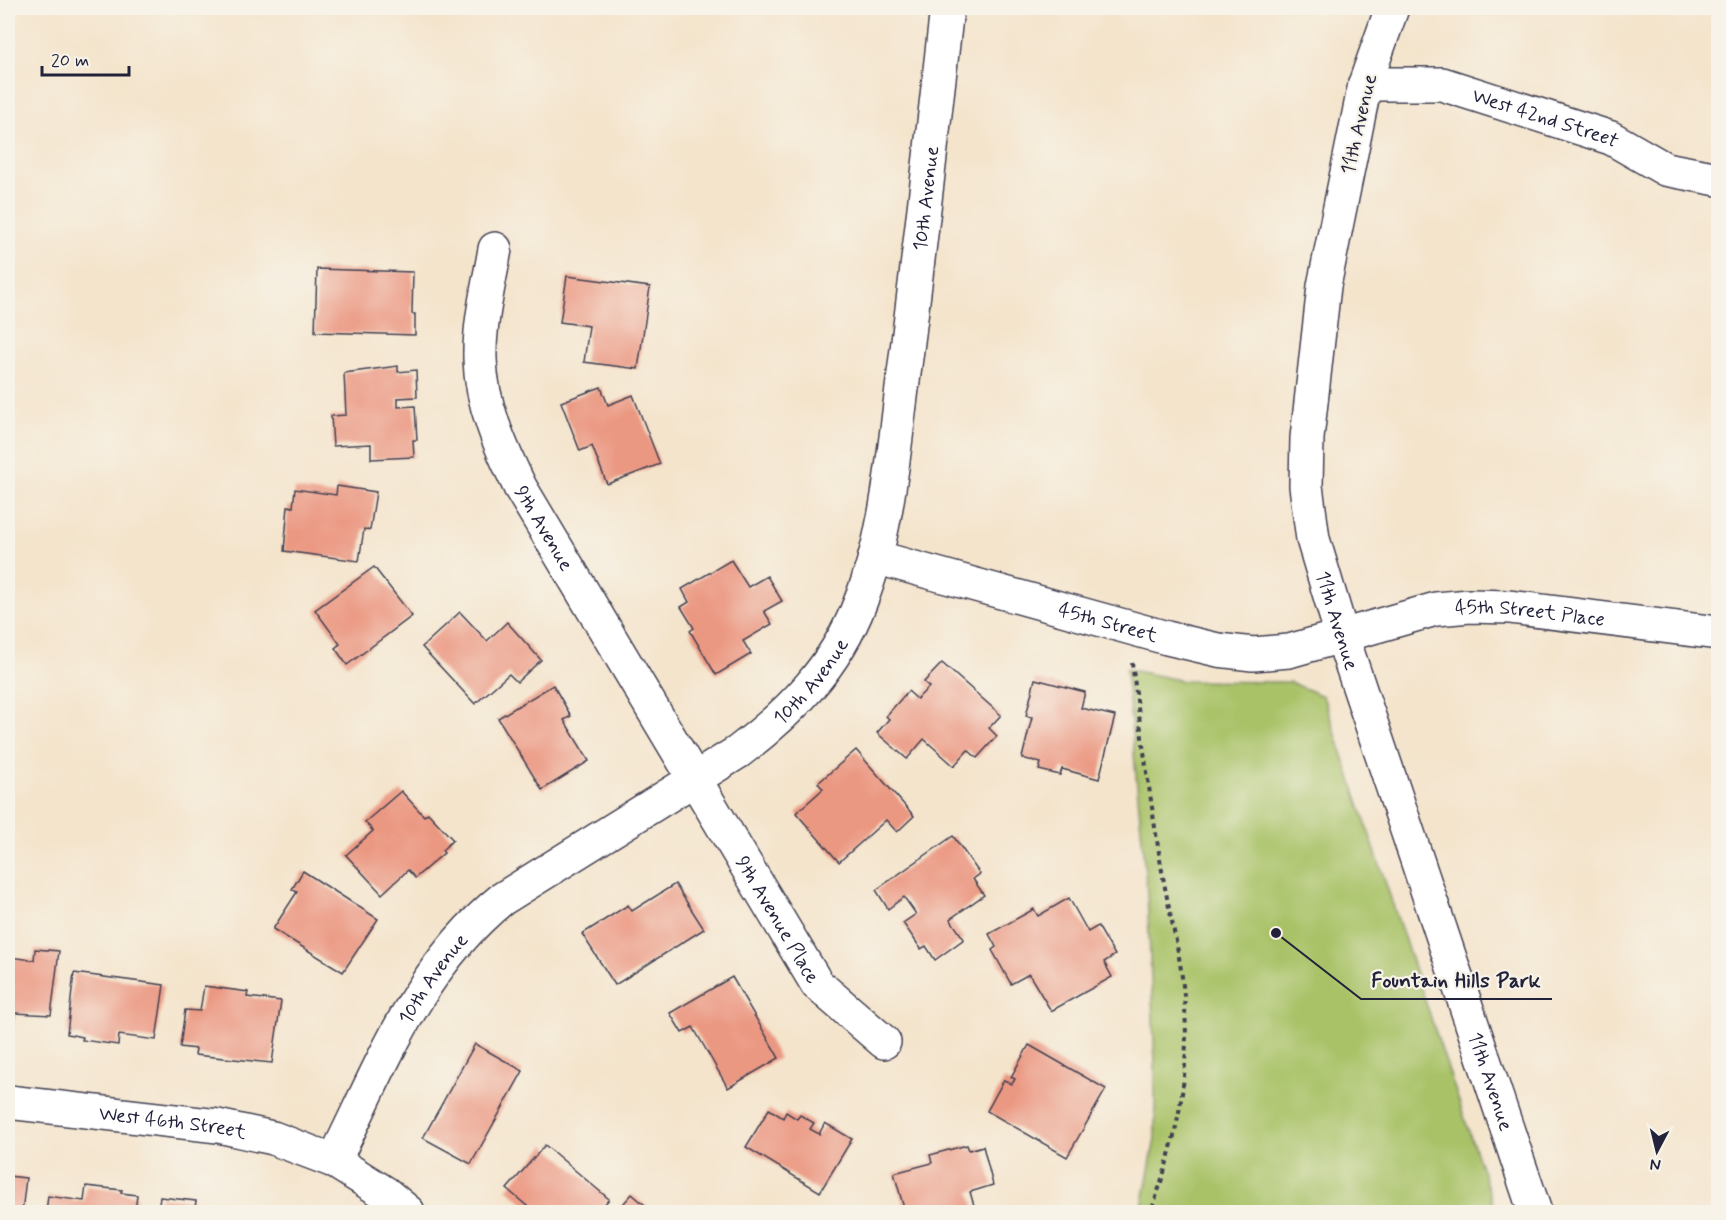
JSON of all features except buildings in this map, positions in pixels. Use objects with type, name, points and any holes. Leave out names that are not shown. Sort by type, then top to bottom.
[{"type":"street","name":"10th Avenue","points":[[334,1161],[407,1013],[426,982],[475,921],[502,899],[695,779],[769,728],[803,696],[836,652],[860,604],[875,557],[885,514],[947,8]]},
{"type":"street","name":"11th Avenue","points":[[1392,8],[1365,84],[1324,286],[1307,438],[1306,486],[1313,539],[1342,636],[1535,1212]]},
{"type":"street","name":"West 42nd Street","points":[[1365,84],[1442,84],[1611,138],[1665,169],[1719,179]]},
{"type":"street","name":"9th Avenue","points":[[495,249],[483,318],[480,360],[487,400],[500,445],[520,487],[695,779]]},
{"type":"street","name":"45th Street","points":[[875,557],[1218,650],[1253,654],[1289,651],[1342,636]]},
{"type":"street","name":"45th Street Place","points":[[1342,636],[1436,609],[1470,606],[1509,607],[1719,633]]},
{"type":"street","name":"9th Avenue Place","points":[[695,779],[817,984],[884,1042]]},
{"type":"street","name":"West 46th Street","points":[[8,1102],[218,1126],[273,1138],[334,1161],[385,1193],[408,1212]]},
{"type":"path","points":[[1132,663],[1158,847],[1182,977],[1185,1022],[1186,1057],[1180,1114],[1169,1161],[1151,1212]]},
{"type":"green space","points":[[1126,669],[1184,681],[1290,682],[1323,696],[1496,1212],[1141,1212],[1155,1139],[1155,1061],[1147,893]]},
{"type":"place","name":"Fountain Hills Park","points":[[1276,933]]}]
